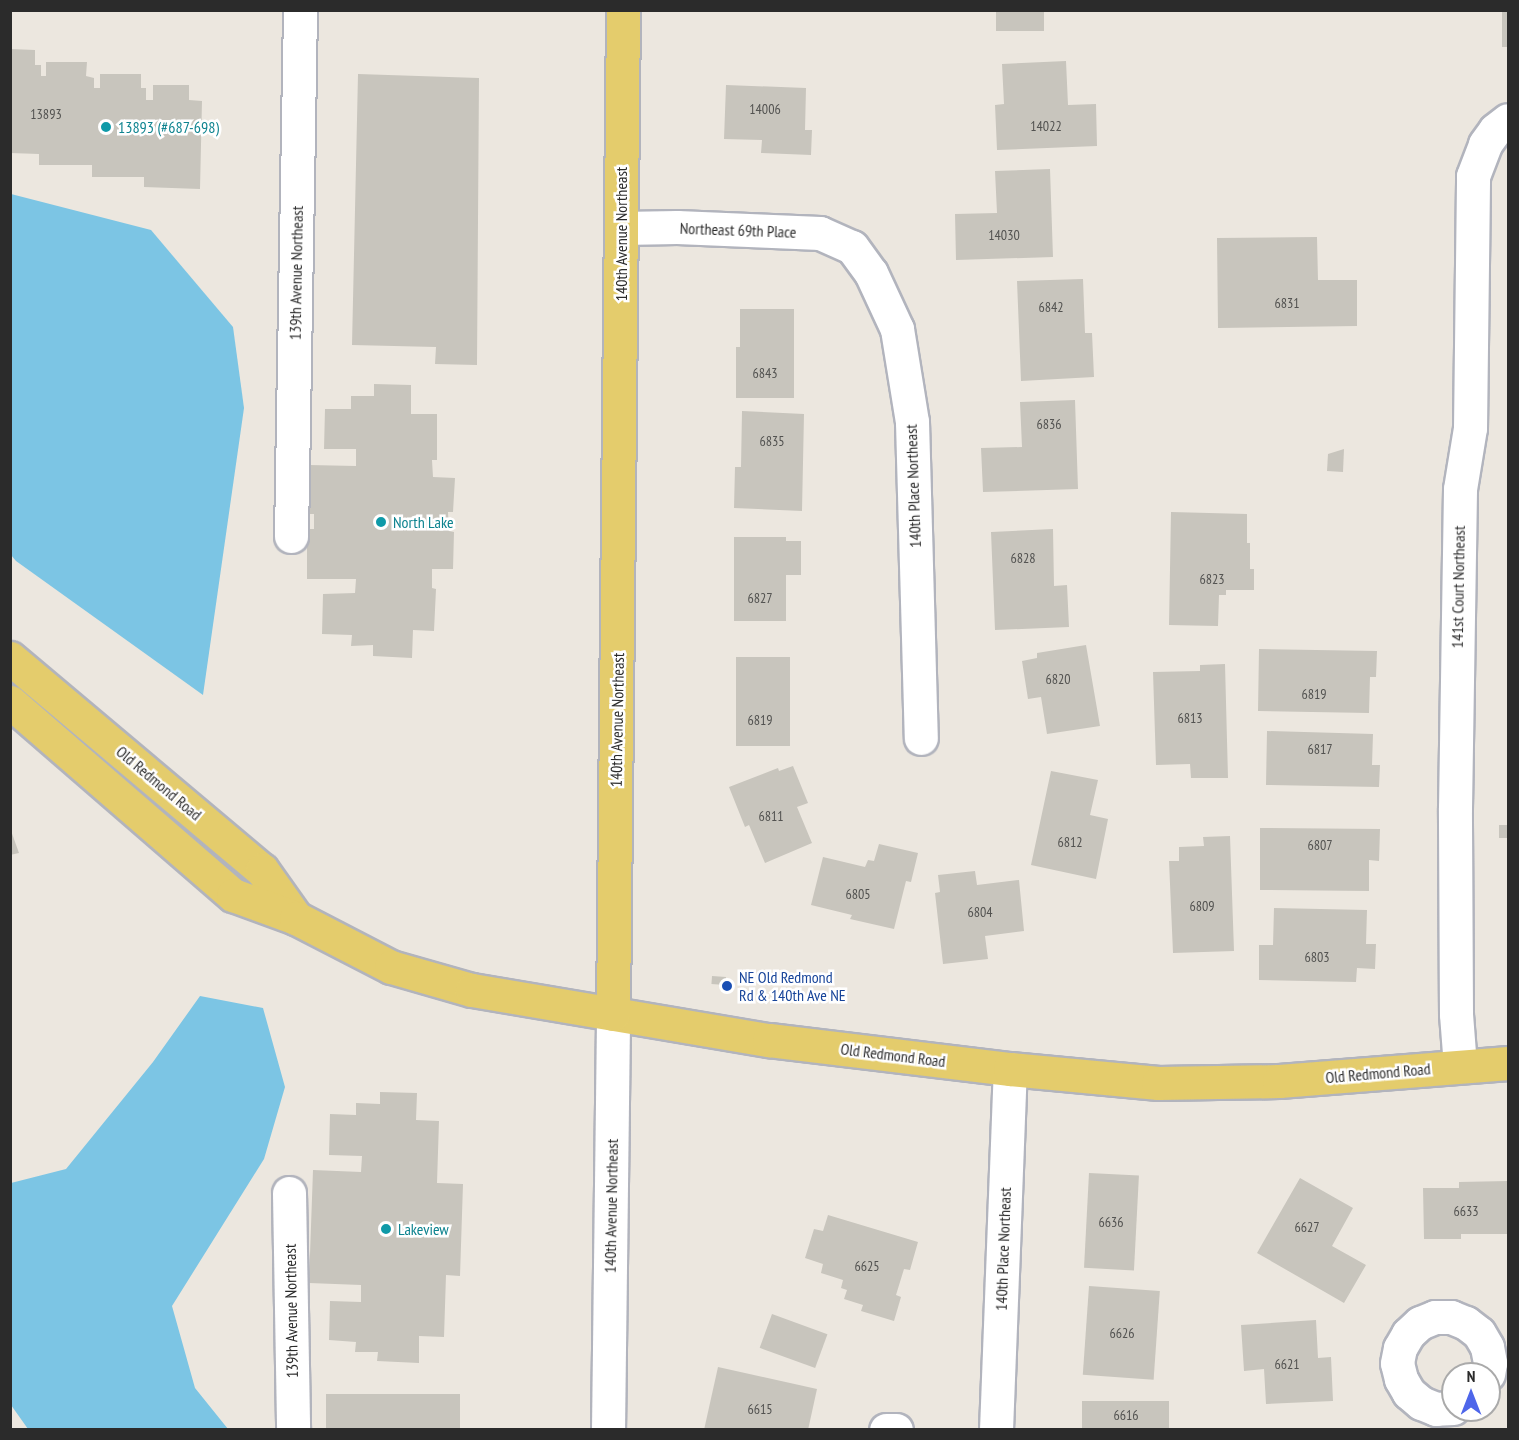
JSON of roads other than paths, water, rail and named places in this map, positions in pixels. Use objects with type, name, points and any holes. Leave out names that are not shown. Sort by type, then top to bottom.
[{"type":"main road","name":"140th Avenue Northeast","points":[[614,1014],[623,10]]},
{"type":"main road","name":"Old Redmond Road","points":[[10,658],[262,870],[296,918]]},
{"type":"main road","name":"Old Redmond Road","points":[[10,702],[234,895],[296,918],[391,967],[472,990],[769,1040],[1010,1069],[1158,1083],[1279,1082],[1509,1063]]},
{"type":"street","name":"139th Avenue Northeast","points":[[291,536],[300,10]]},
{"type":"street","name":"141st Court Northeast","points":[[1460,1066],[1456,1014],[1455,808],[1460,489],[1470,428],[1473,176],[1485,144],[1495,130],[1509,120]]},
{"type":"street","name":"Northeast 69th Place","points":[[621,228],[677,227],[820,233],[852,247]]},
{"type":"street","name":"140th Place Northeast","points":[[852,247],[871,273],[897,329],[912,422],[921,738]]},
{"type":"street","name":"140th Avenue Northeast","points":[[608,1430],[614,1014]]},
{"type":"street","name":"140th Place Northeast","points":[[996,1430],[1010,1069]]},
{"type":"street","name":"139th Avenue Northeast","points":[[290,1193],[293,1430]]},
{"type":"street","points":[[1441,1409],[1421,1403],[1409,1393],[1401,1379],[1397,1363],[1400,1348],[1408,1334],[1420,1323],[1435,1317],[1451,1317],[1466,1323],[1479,1333],[1494,1362]]},
{"type":"street","points":[[886,1430],[896,1430]]},
{"type":"water","points":[[11,194],[151,230],[233,327],[244,408],[203,695],[16,561],[11,555]]},
{"type":"water","points":[[200,996],[263,1008],[285,1087],[264,1159],[172,1306],[195,1388],[228,1429],[28,1429],[11,1405],[11,1183],[66,1169],[153,1062]]},
{"type":"place","name":"13893 (#687-698)","points":[[106,127]]},
{"type":"place","name":"North Lake","points":[[381,522]]},
{"type":"place","name":"NE Old Redmond Rd & 140th Ave NE","points":[[727,986]]},
{"type":"place","name":"Lakeview","points":[[386,1229]]}]
